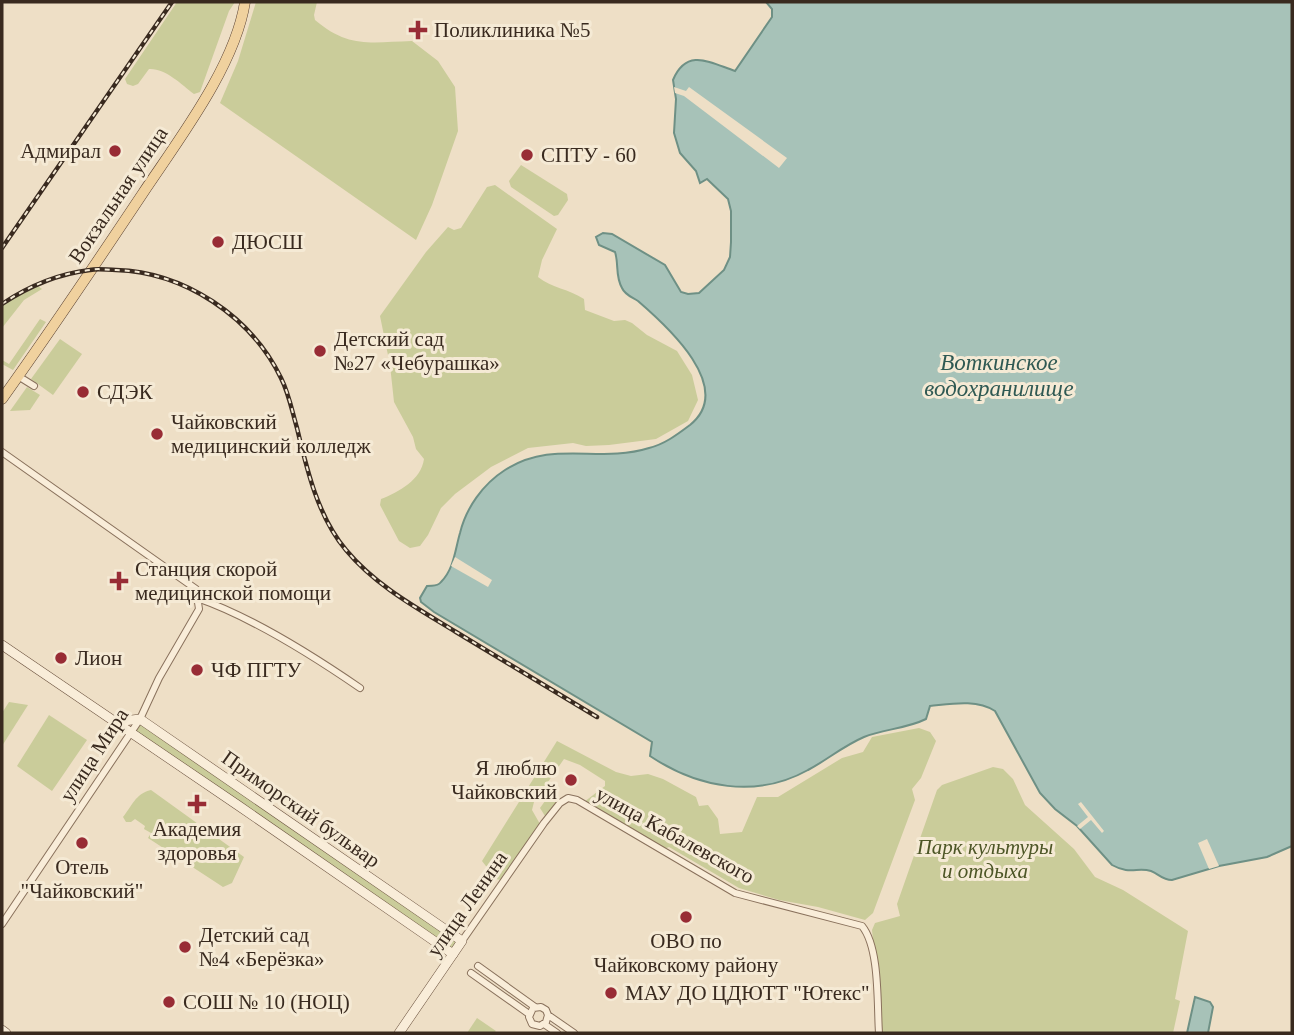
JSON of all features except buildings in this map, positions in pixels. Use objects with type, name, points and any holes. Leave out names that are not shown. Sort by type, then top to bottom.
[{"type":"main road","name":"Вокзальная улица","points":[[2,399],[93,269],[206,95],[227,57],[244,2]]},
{"type":"street","points":[[18,376],[34,386]]},
{"type":"street","points":[[2,452],[197,589],[197,598],[222,607],[328,666],[360,688]]},
{"type":"street","name":"улица Мира","points":[[2,924],[140,719],[159,678],[199,609],[197,598]]},
{"type":"street","name":"Приморский бульвар","points":[[2,646],[453,954]]},
{"type":"street","points":[[115,722],[140,719]]},
{"type":"street","name":"Приморский бульвар","points":[[140,719],[462,941]]},
{"type":"street","name":"улица Ленина","points":[[399,1033],[544,823],[560,803],[568,798]]},
{"type":"street","name":"улица Кабалевского","points":[[568,798],[577,800],[735,893],[862,926],[874,954],[879,1033]]},
{"type":"street","points":[[478,966],[535,1007],[543,1008],[548,1015],[574,1033]]},
{"type":"street","points":[[471,973],[529,1014],[532,1024],[544,1024]]},
{"type":"street","points":[[529,1014],[535,1007]]},
{"type":"street","points":[[544,1024],[548,1015]]},
{"type":"street","points":[[544,1024],[557,1033]]},
{"type":"street","points":[[2,1030],[6,1033]]},
{"type":"green space","points":[[177,2],[235,2],[229,11],[200,92],[194,94],[173,77],[155,69],[149,69],[138,84],[127,84],[125,79]]},
{"type":"green space","points":[[256,2],[317,2],[315,20],[339,36],[361,42],[412,41],[438,61],[455,87],[458,131],[432,205],[416,240],[220,103],[238,61]]},
{"type":"green space","points":[[521,165],[567,194],[568,200],[558,215],[554,216],[511,187],[509,181]]},
{"type":"green space","points":[[495,185],[557,229],[542,260],[538,277],[584,299],[585,310],[614,321],[625,320],[632,323],[647,335],[677,351],[692,375],[698,400],[688,421],[656,439],[609,445],[586,446],[573,443],[528,448],[491,467],[441,508],[420,546],[410,548],[399,541],[380,505],[381,499],[402,489],[414,479],[424,459],[416,449],[413,437],[394,402],[380,316],[426,252],[448,227],[454,230],[461,228],[487,187]]},
{"type":"green space","points":[[38,286],[42,289],[24,300],[2,328],[2,306]]},
{"type":"green space","points":[[40,319],[46,322],[13,370],[2,364],[2,360],[9,364]]},
{"type":"green space","points":[[60,339],[82,354],[53,395],[31,379]]},
{"type":"green space","points":[[27,387],[40,395],[30,410],[10,411]]},
{"type":"green space","points":[[9,702],[28,705],[2,746],[2,713]]},
{"type":"green space","points":[[49,715],[87,740],[52,791],[17,766]]},
{"type":"green space","points":[[140,719],[462,941],[453,954],[131,733]]},
{"type":"green space","points":[[919,728],[930,732],[936,741],[921,778],[912,789],[915,800],[873,913],[865,920],[739,888],[669,847],[664,849],[584,802],[605,786],[605,781],[580,765],[564,759],[534,802],[532,810],[540,824],[501,880],[496,879],[482,861],[557,741],[616,772],[631,776],[648,774],[696,797],[699,806],[708,805],[718,819],[720,834],[742,832],[757,797],[778,797],[842,758],[863,752],[872,737]]},
{"type":"green space","name":"Парк культуры и отдыха","points":[[993,767],[1003,769],[1013,779],[1025,805],[1074,849],[1095,877],[1123,890],[1188,931],[1175,999],[1180,1001],[1173,1033],[882,1033],[872,930],[875,923],[900,916],[897,904],[937,790],[942,785]]},
{"type":"green space","points":[[151,790],[244,857],[232,883],[223,887],[148,838],[151,833],[135,819],[126,822],[123,817],[134,801]]},
{"type":"green space","points":[[550,794],[557,794],[559,798],[545,816],[540,808]]},
{"type":"green space","points":[[477,1018],[496,1031],[467,1033]]},
{"type":"water","name":"Воткинское водохранилище","points":[[766,2],[1292,2],[1292,846],[1267,857],[1219,866],[1172,880],[1151,871],[1118,868],[1040,793],[995,711],[972,704],[930,706],[926,719],[864,737],[808,770],[768,785],[748,787],[707,782],[668,767],[650,756],[652,742],[421,602],[420,598],[427,586],[439,584],[449,571],[471,506],[483,489],[505,470],[541,456],[612,454],[655,446],[690,425],[702,410],[705,394],[701,376],[692,358],[665,326],[623,290],[615,252],[599,245],[596,237],[603,233],[612,234],[665,265],[681,292],[688,294],[699,293],[724,270],[730,257],[731,242],[731,211],[728,199],[707,179],[700,183],[696,171],[680,153],[674,133],[676,99],[673,80],[685,64],[692,61],[709,62],[735,71],[772,17],[772,9]]},
{"type":"water","points":[[1195,997],[1210,1002],[1213,1007],[1208,1033],[1187,1033]]},
{"type":"pier","points":[[674,87],[686,91],[689,87],[787,158],[779,168],[684,96],[675,93]]},
{"type":"pier","points":[[455,557],[492,580],[488,587],[451,566]]},
{"type":"pier","points":[[1081,802],[1104,831],[1102,833],[1091,820],[1080,829],[1077,826],[1088,817],[1078,804]]},
{"type":"pier","points":[[1207,839],[1219,866],[1209,869],[1198,843]]},
{"type":"railway","points":[[2,248],[172,2]]},
{"type":"railway","points":[[2,304],[44,282],[66,274],[96,269],[141,273],[166,279],[213,302],[234,317],[252,335],[281,378],[321,508],[336,537],[358,563],[370,575],[412,605],[597,717]]},
{"type":"place","name":"Поликлиника №5","points":[[418,30]]},
{"type":"place","name":"Адмирал","points":[[115,151]]},
{"type":"place","name":"СПТУ - 60","points":[[527,155]]},
{"type":"place","name":"ДЮСШ","points":[[218,242]]},
{"type":"place","name":"Детский сад №27 «Чебурашка»","points":[[320,351]]},
{"type":"place","name":"СДЭК","points":[[83,392]]},
{"type":"place","name":"Чайковский медицинский колледж","points":[[157,434]]},
{"type":"place","name":"Станция скорой медицинской помощи","points":[[119,581]]},
{"type":"place","name":"Лион","points":[[61,658]]},
{"type":"place","name":"ЧФ ПГТУ","points":[[197,670]]},
{"type":"place","name":"Я люблю Чайковский","points":[[571,780]]},
{"type":"place","name":"Академия здоровья","points":[[197,804]]},
{"type":"place","name":"Отель \"Чайковский\"","points":[[82,843]]},
{"type":"place","name":"ОВО по Чайковскому району","points":[[686,917]]},
{"type":"place","name":"Детский сад №4 «Берёзка»","points":[[185,947]]},
{"type":"place","name":"МАУ ДО ЦДЮТТ \"Ютекс\"","points":[[611,993]]},
{"type":"place","name":"СОШ № 10 (НОЦ)","points":[[169,1002]]}]
